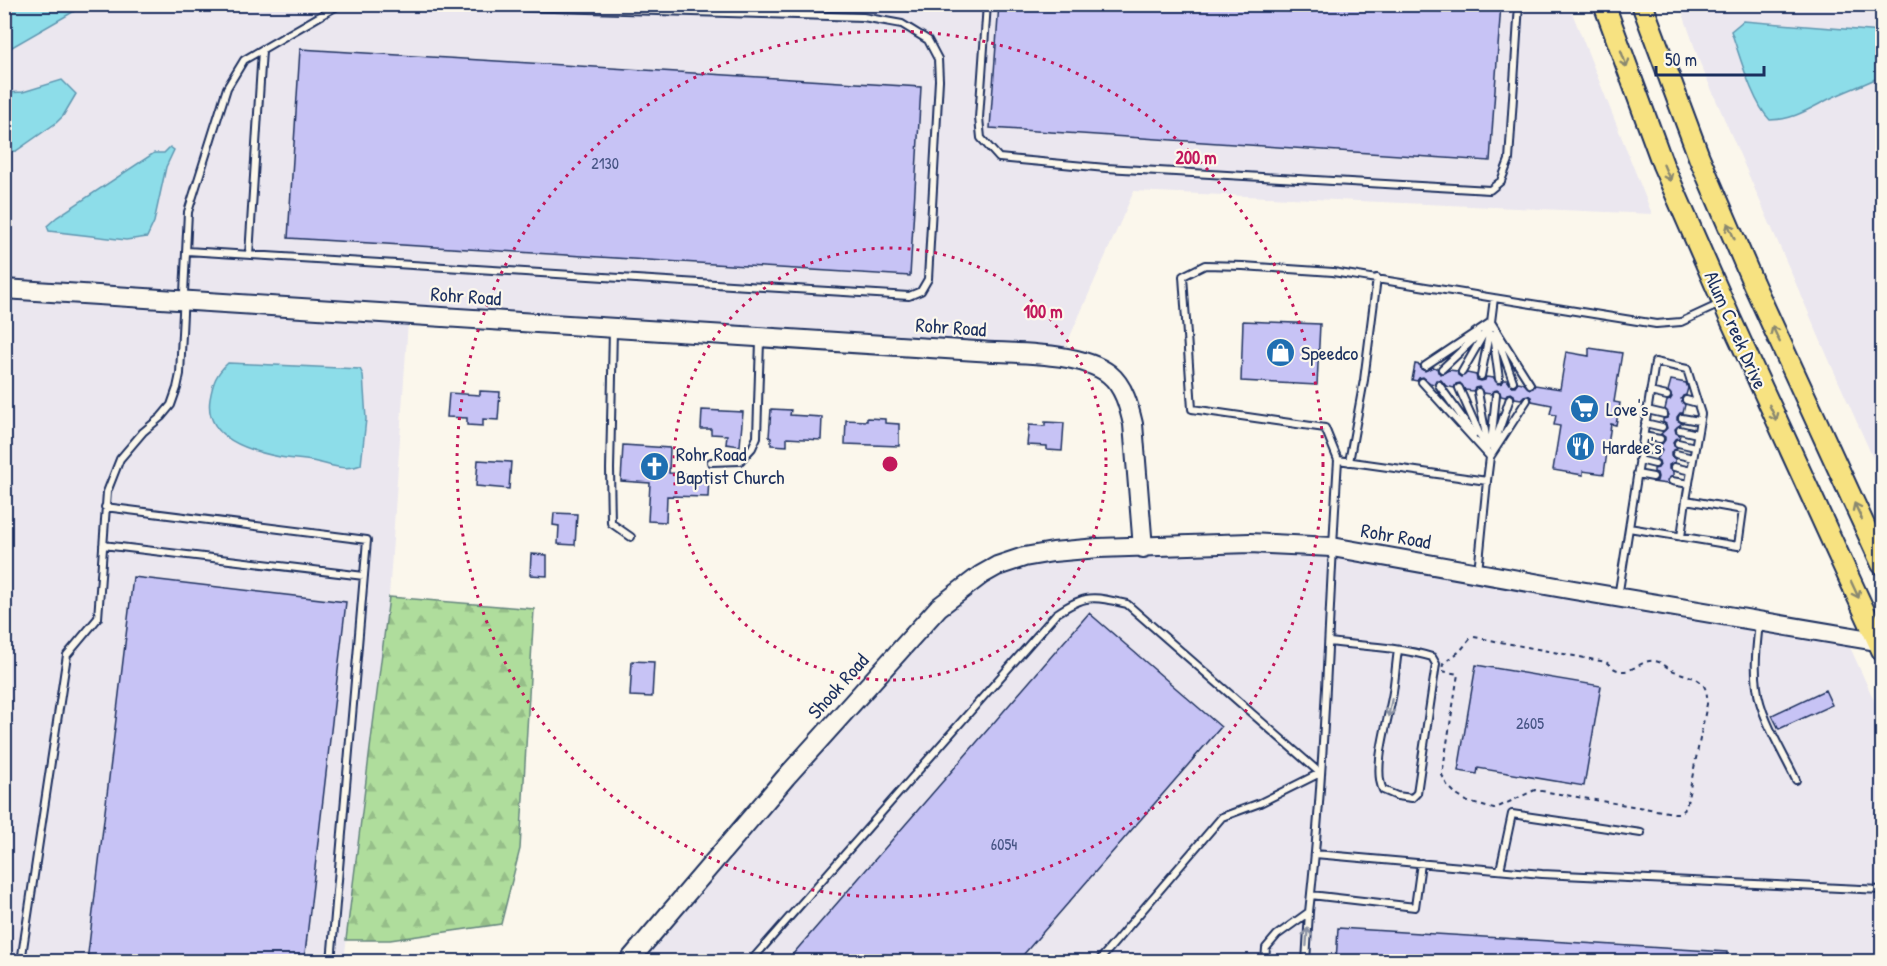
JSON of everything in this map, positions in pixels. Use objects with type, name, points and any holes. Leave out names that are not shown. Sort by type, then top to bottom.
[{"type":"main road","name":"Alum Creek Drive","points":[[1604,4],[1663,165],[1723,302],[1881,644]]},
{"type":"main road","name":"Alum Creek Drive","points":[[1642,4],[1699,157],[1749,274],[1882,564]]},
{"type":"street","name":"Rohr Road","points":[[4,290],[760,337],[1079,360],[1111,375],[1129,405],[1133,424],[1143,548],[1250,543],[1332,547],[1881,644]]},
{"type":"street","name":"Shook Road","points":[[628,962],[786,777],[939,608],[953,596],[981,575],[1024,557],[1075,549],[1143,548]]},
{"type":"lane","points":[[21,962],[67,655],[98,618],[106,492],[120,459],[143,432],[171,405],[177,388],[180,374],[188,212],[227,88],[244,60],[339,5],[347,4]]},
{"type":"lane","points":[[186,250],[909,296],[921,291],[928,279],[939,80],[938,59],[928,40],[902,24],[863,17],[418,4]]},
{"type":"lane","points":[[987,4],[980,118],[981,138],[999,158],[1106,168],[1490,190],[1501,181],[1509,160],[1520,4]]},
{"type":"lane","points":[[249,255],[262,50]]},
{"type":"lane","points":[[1306,962],[1329,642],[1338,460],[1324,428],[1192,409],[1183,276],[1206,265],[1334,272],[1656,324],[1681,322],[1723,302]]},
{"type":"lane","points":[[1349,462],[1364,380],[1377,278]]},
{"type":"lane","points":[[1481,376],[1494,298]]},
{"type":"lane","points":[[1425,366],[1491,322]]},
{"type":"lane","points":[[1442,369],[1491,322]]},
{"type":"lane","points":[[1462,372],[1491,322]]},
{"type":"lane","points":[[1491,322],[1499,379]]},
{"type":"lane","points":[[1491,322],[1513,381]]},
{"type":"lane","points":[[1491,322],[1530,384]]},
{"type":"lane","points":[[614,328],[610,469],[611,523],[631,537]]},
{"type":"lane","points":[[711,462],[740,461],[752,448],[757,437],[760,337]]},
{"type":"lane","points":[[1618,597],[1655,362],[1687,369],[1701,414],[1681,537]]},
{"type":"lane","points":[[1422,382],[1490,457]]},
{"type":"lane","points":[[1439,385],[1490,457]]},
{"type":"lane","points":[[1459,388],[1490,457]]},
{"type":"lane","points":[[1478,392],[1490,457]]},
{"type":"lane","points":[[1650,393],[1667,396]]},
{"type":"lane","points":[[1478,573],[1496,395]]},
{"type":"lane","points":[[1490,457],[1510,398]]},
{"type":"lane","points":[[1490,457],[1527,400]]},
{"type":"lane","points":[[1686,400],[1697,403]]},
{"type":"lane","points":[[1647,410],[1664,414]]},
{"type":"lane","points":[[1682,418],[1699,421]]},
{"type":"lane","points":[[1645,423],[1662,427]]},
{"type":"lane","points":[[1680,430],[1697,434]]},
{"type":"lane","points":[[1643,436],[1660,439]]},
{"type":"lane","points":[[1678,443],[1695,447]]},
{"type":"lane","points":[[1641,448],[1657,451]]},
{"type":"lane","points":[[1676,454],[1693,458]]},
{"type":"lane","points":[[1338,460],[1487,481]]},
{"type":"lane","points":[[1639,460],[1655,464]]},
{"type":"lane","points":[[1674,467],[1691,471]]},
{"type":"lane","points":[[1637,474],[1653,477]]},
{"type":"lane","points":[[1672,481],[1689,484]]},
{"type":"lane","points":[[1629,528],[1738,546],[1743,510],[1686,500]]},
{"type":"lane","points":[[105,507],[367,540],[331,962]]},
{"type":"lane","points":[[103,544],[364,576]]},
{"type":"lane","points":[[750,962],[1056,614],[1074,602],[1088,598],[1105,598],[1127,604],[1320,773]]},
{"type":"lane","points":[[1760,621],[1756,657],[1757,689],[1767,719],[1796,780]]},
{"type":"lane","points":[[1329,642],[1398,650],[1432,657],[1436,664],[1417,793],[1413,798],[1396,796],[1383,790],[1379,782],[1379,766],[1393,693],[1398,650]]},
{"type":"lane","points":[[1098,962],[1222,817],[1260,803],[1320,773]]},
{"type":"lane","points":[[1500,870],[1512,814],[1641,833]]},
{"type":"lane","points":[[1315,854],[1542,874],[1882,890]]},
{"type":"lane","points":[[1311,896],[1415,907],[1421,862]]},
{"type":"lane","points":[[1265,962],[1266,948],[1277,935],[1309,912]]},
{"type":"path","points":[[1478,637],[1492,642],[1606,662],[1618,670],[1630,670],[1646,662],[1655,661],[1700,681],[1707,690],[1707,704],[1686,808],[1679,813],[1674,813],[1535,790],[1494,809],[1468,802],[1458,796],[1447,785],[1442,775],[1458,674],[1442,671],[1443,664],[1460,651],[1470,639],[1478,637]]},
{"type":"shaded area","points":[[4,5],[1569,5],[1652,214],[1134,191],[1061,357],[5,289]]},
{"type":"shaded area","points":[[1680,5],[1882,5],[1882,478],[1700,63]]},
{"type":"shaded area","points":[[4,296],[408,322],[389,597],[344,961],[5,961]]},
{"type":"shaded area","points":[[1250,543],[1845,636],[1882,718],[1882,961],[627,962],[939,607],[1010,561]]},
{"type":"green space","points":[[389,597],[534,609],[520,849],[501,924],[390,940],[346,940]]},
{"type":"water","points":[[5,4],[85,5],[7,50],[5,49]]},
{"type":"water","points":[[1743,21],[1882,32],[1882,76],[1801,113],[1770,120],[1752,91],[1731,31]]},
{"type":"water","points":[[62,80],[76,94],[63,116],[16,151],[5,152],[5,93],[23,92]]},
{"type":"water","points":[[170,147],[174,150],[166,167],[154,222],[147,237],[126,240],[49,231],[47,226],[57,217],[154,153],[164,153]]},
{"type":"water","points":[[228,363],[360,369],[363,375],[366,419],[361,465],[343,468],[284,458],[256,451],[231,440],[214,424],[210,412],[212,388]]},
{"type":"building","points":[[999,4],[1501,4],[1490,161],[990,128]]},
{"type":"building","points":[[300,49],[921,87],[910,276],[288,238]]},
{"type":"building","name":"Speedco","points":[[1243,321],[1320,324],[1317,385],[1241,381]]},
{"type":"building","name":"Love's","points":[[1589,348],[1622,353],[1614,402],[1620,403],[1616,425],[1611,424],[1604,474],[1583,471],[1583,475],[1553,470],[1560,426],[1554,425],[1556,415],[1550,414],[1552,405],[1532,401],[1528,395],[1521,399],[1515,398],[1511,393],[1505,397],[1501,396],[1497,390],[1491,394],[1483,393],[1479,387],[1473,391],[1465,390],[1460,383],[1454,388],[1446,386],[1441,380],[1436,380],[1434,384],[1423,377],[1417,381],[1412,380],[1415,364],[1420,365],[1425,371],[1433,367],[1437,368],[1441,374],[1449,370],[1457,371],[1461,377],[1467,373],[1476,375],[1477,380],[1481,381],[1486,377],[1494,378],[1498,384],[1507,380],[1512,386],[1518,382],[1530,389],[1535,385],[1560,389],[1566,352],[1589,356]]},
{"type":"building","name":"Love's","points":[[1671,380],[1686,383],[1688,388],[1686,395],[1681,399],[1685,405],[1683,413],[1677,417],[1677,420],[1682,423],[1675,429],[1680,435],[1673,442],[1677,448],[1671,452],[1675,462],[1669,465],[1673,476],[1667,480],[1668,484],[1652,482],[1657,481],[1658,477],[1654,469],[1660,465],[1656,459],[1662,451],[1659,444],[1665,440],[1661,434],[1667,428],[1663,419],[1669,415],[1665,409],[1667,401],[1672,397],[1668,391]]},
{"type":"building","points":[[480,391],[500,392],[498,420],[483,419],[483,426],[467,425],[467,418],[447,417],[449,393],[480,395]]},
{"type":"building","points":[[771,409],[791,410],[790,415],[822,417],[821,440],[787,438],[787,446],[771,445],[769,437]]},
{"type":"building","points":[[702,410],[743,412],[740,446],[726,444],[727,435],[711,434],[711,429],[701,429]]},
{"type":"building","points":[[867,418],[885,419],[885,423],[899,424],[899,446],[845,444],[846,420],[867,421]]},
{"type":"building","points":[[1045,422],[1064,423],[1062,451],[1047,450],[1047,446],[1027,445],[1029,425],[1045,426]]},
{"type":"building","points":[[623,445],[670,448],[669,473],[709,475],[708,497],[667,496],[666,522],[648,521],[650,483],[621,481]]},
{"type":"building","points":[[478,460],[511,462],[509,489],[476,486]]},
{"type":"building","points":[[554,513],[577,514],[575,545],[558,544],[559,526],[553,525]]},
{"type":"building","points":[[531,554],[547,555],[547,576],[530,575]]},
{"type":"building","points":[[133,577],[346,602],[304,962],[87,962]]},
{"type":"building","points":[[1089,613],[1221,727],[1017,962],[786,962]]},
{"type":"building","points":[[632,661],[654,662],[652,697],[630,696]]},
{"type":"building","points":[[1476,665],[1601,686],[1584,786],[1478,768],[1477,774],[1458,771]]},
{"type":"building","points":[[1825,690],[1832,705],[1779,729],[1772,715]]},
{"type":"building","points":[[1338,928],[1727,952],[1727,962],[1336,962]]},
{"type":"place","name":"Speedco","points":[[1280,353]]},
{"type":"place","name":"Love's","points":[[1585,409]]},
{"type":"place","name":"Hardee's","points":[[1581,447]]},
{"type":"place","name":"Rohr Road Baptist Church","points":[[655,466]]}]
